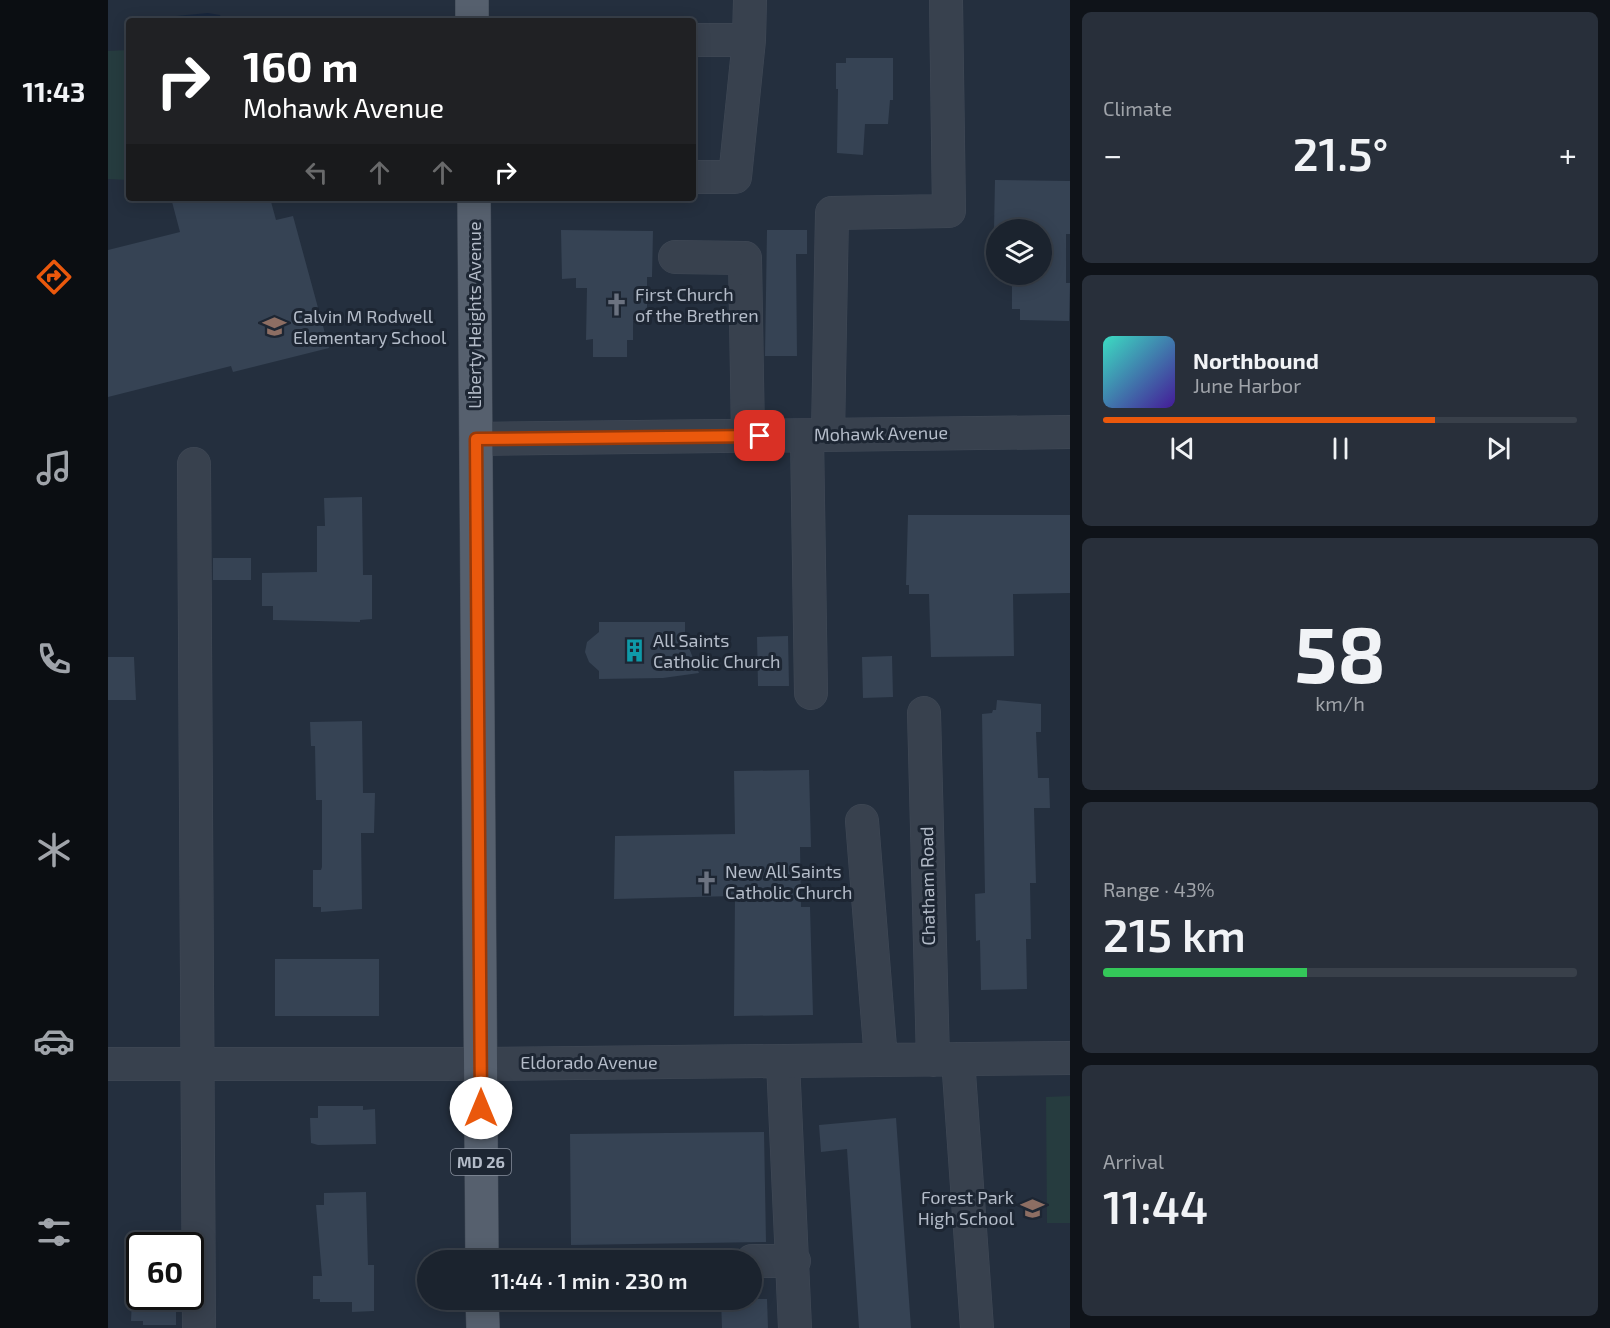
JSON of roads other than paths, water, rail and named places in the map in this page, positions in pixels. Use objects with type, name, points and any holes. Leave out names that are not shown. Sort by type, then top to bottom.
[{"type":"main road","points":[[472,0],[472,18]]},
{"type":"main road","name":"Liberty Heights Avenue","points":[[474,201],[482,1250]]},
{"type":"main road","points":[[482,1310],[483,1328]]},
{"type":"street","points":[[696,177],[735,177],[749,40],[750,0]]},
{"type":"street","points":[[811,693],[818,435],[832,213],[949,212],[946,0]]},
{"type":"street","points":[[696,40],[749,40]]},
{"type":"street","points":[[675,257],[745,258],[748,436]]},
{"type":"street","name":"Mohawk Avenue","points":[[476,439],[1070,432]]},
{"type":"street","points":[[194,464],[199,1328]]},
{"type":"street","name":"Chatham Road","points":[[924,712],[946,1060],[977,1328]]},
{"type":"street","points":[[862,821],[880,1060]]},
{"type":"street","name":"Eldorado Avenue","points":[[108,1064],[480,1064],[1070,1058]]},
{"type":"street","points":[[783,1062],[794,1261],[795,1328]]},
{"type":"street","points":[[762,1261],[794,1261]]},
{"type":"water","points":[[208,13],[220,15],[222,18],[172,18]]},
{"type":"place","name":"First Church of the Brethren","points":[[617,305]]},
{"type":"place","name":"Calvin M Rodwell Elementary School","points":[[275,327]]},
{"type":"place","name":"All Saints Catholic Church","points":[[635,651]]},
{"type":"place","name":"New All Saints Catholic Church","points":[[707,882]]},
{"type":"place","name":"Forest Park High School","points":[[1032,1208]]}]
